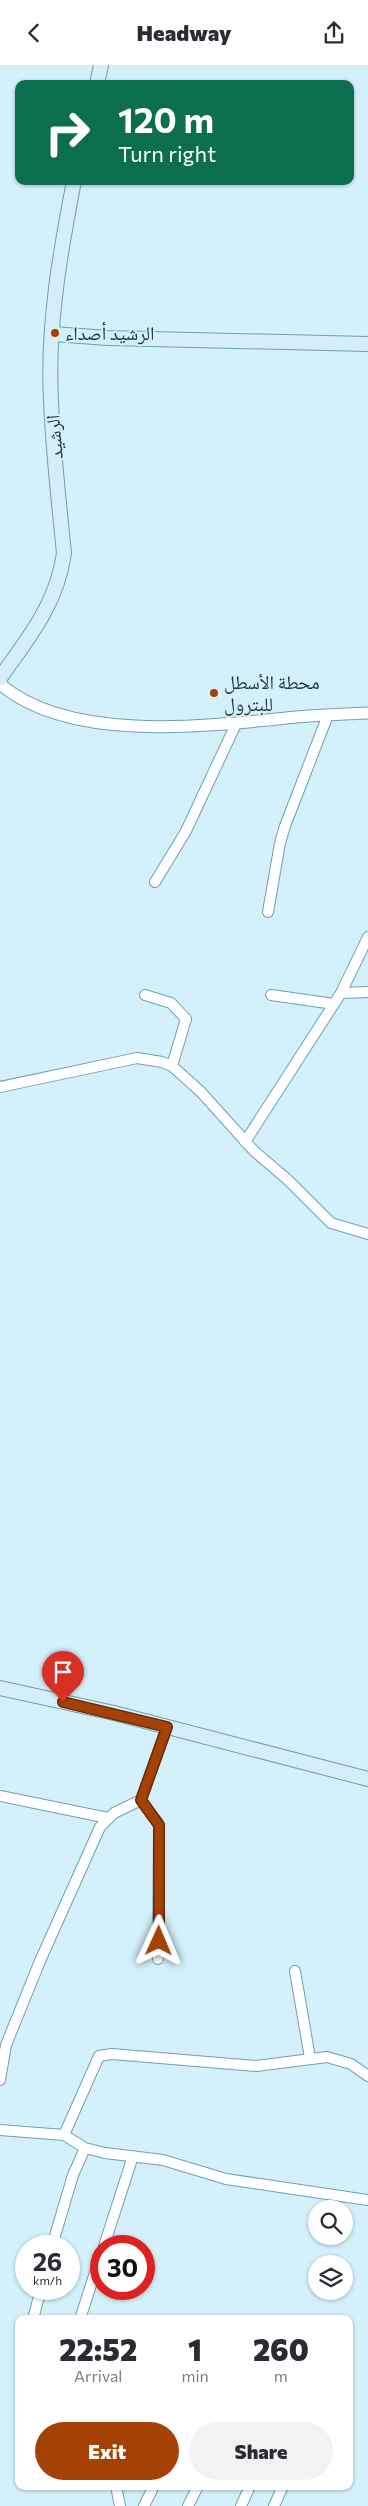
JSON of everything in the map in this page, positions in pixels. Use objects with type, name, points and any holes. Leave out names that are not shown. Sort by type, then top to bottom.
[{"type":"main road","points":[[98,80],[101,65]]},
{"type":"main road","name":"الرشيد","points":[[0,677],[51,603],[61,575],[64,553],[51,399],[53,334],[58,262],[73,185]]},
{"type":"main road","points":[[53,334],[127,339],[368,344]]},
{"type":"main road","points":[[0,1687],[167,1727],[368,1779]]},
{"type":"street","points":[[0,684],[18,699],[82,721],[140,725],[236,724],[368,713]]},
{"type":"street","points":[[268,912],[280,843],[285,826],[328,715]]},
{"type":"street","points":[[155,882],[186,831],[236,724]]},
{"type":"street","points":[[245,1142],[341,993],[368,937]]},
{"type":"street","points":[[341,993],[368,992]]},
{"type":"street","points":[[145,995],[171,1003],[186,1019],[172,1067]]},
{"type":"street","points":[[271,995],[334,1004]]},
{"type":"street","points":[[0,1087],[137,1058],[149,1058],[172,1067],[201,1092],[245,1142],[288,1180],[331,1223],[368,1234]]},
{"type":"street","points":[[0,2080],[6,2045],[40,1961],[100,1827],[108,1818],[141,1800],[167,1727]]},
{"type":"street","points":[[0,1797],[108,1818]]},
{"type":"street","points":[[141,1800],[159,1825],[158,1959]]},
{"type":"street","points":[[295,1971],[310,2058]]},
{"type":"street","points":[[64,2135],[98,2056],[112,2055],[256,2066],[327,2057],[351,2064],[368,2076]]},
{"type":"street","points":[[0,2130],[64,2135],[85,2148],[163,2160],[226,2179],[368,2200]]},
{"type":"street","points":[[55,2235],[73,2175],[85,2148]]},
{"type":"street","points":[[108,2235],[133,2156]]},
{"type":"street","points":[[81,2315],[90,2288]]},
{"type":"street","points":[[34,2315],[39,2300]]},
{"type":"street","points":[[117,2490],[120,2506]]},
{"type":"street","points":[[144,2506],[152,2490]]},
{"type":"street","points":[[188,2506],[196,2490]]},
{"type":"street","points":[[241,2506],[248,2490]]},
{"type":"street","points":[[274,2506],[281,2490]]},
{"type":"place","name":"الرشيد أصداء","points":[[55,333]]},
{"type":"place","name":"محطة الأسطل للبترول","points":[[214,693]]},
{"type":"route","points":[[63,1702],[167,1727],[153,1772],[141,1800],[159,1825],[159,1941]]}]
